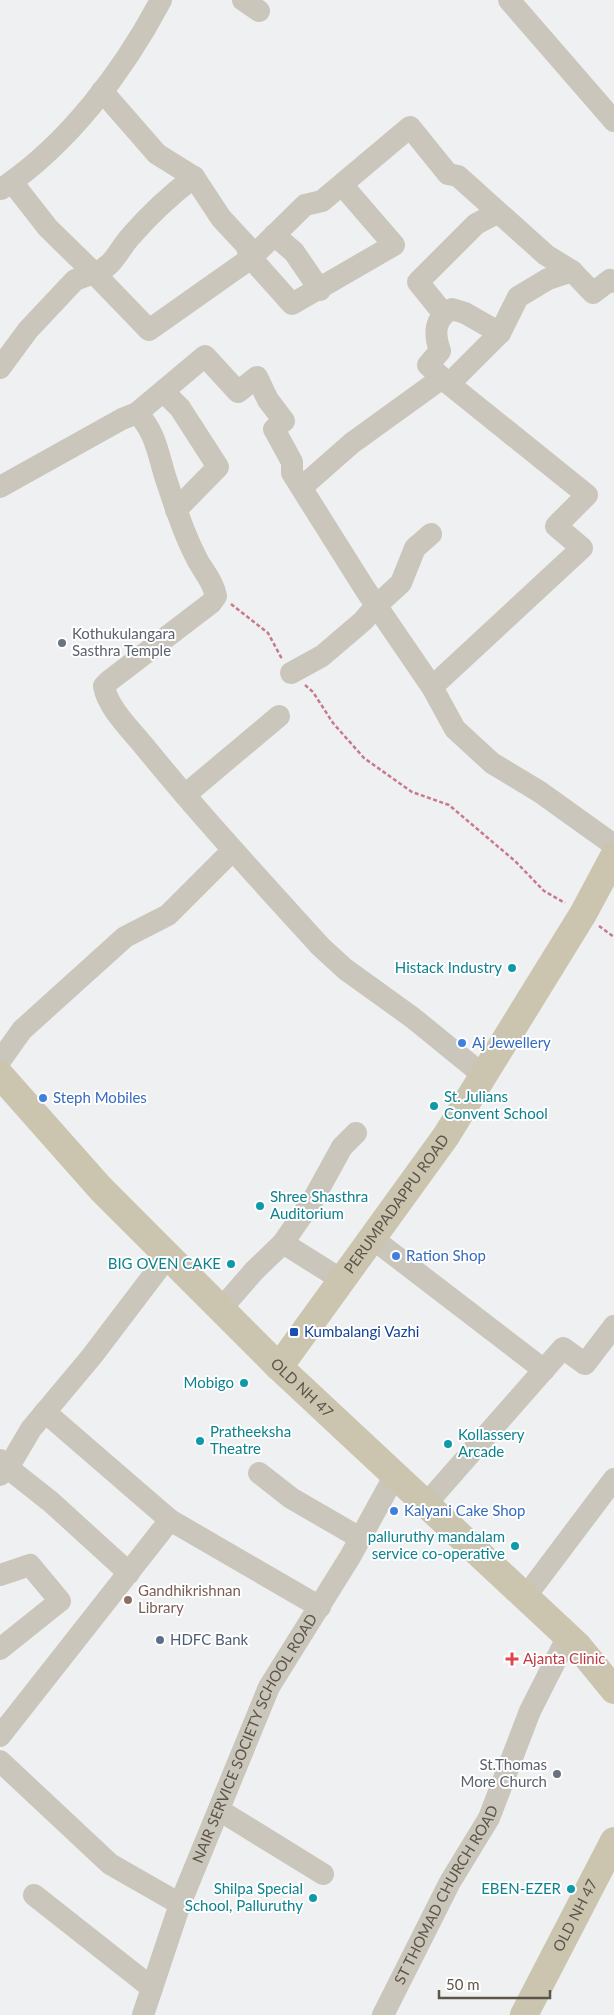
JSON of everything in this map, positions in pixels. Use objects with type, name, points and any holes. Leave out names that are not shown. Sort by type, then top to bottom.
[{"type":"main road","name":"PERUMPADAPPU ROAD","points":[[278,1367],[446,1136],[483,1075],[516,1026],[583,914],[614,856]]},
{"type":"main road","name":"OLD NH 47","points":[[0,1075],[101,1189],[278,1367],[568,1636],[614,1690]]},
{"type":"main road","name":"OLD NH 47","points":[[528,2014],[614,1841]]},
{"type":"street","points":[[161,0],[142,35],[92,105],[24,174],[6,186],[149,330],[251,258],[305,205],[322,202],[410,127],[448,174],[458,176],[496,213],[546,255],[572,271],[593,293],[610,280],[614,282]]},
{"type":"street","points":[[509,0],[614,121]]},
{"type":"street","points":[[102,91],[157,154],[194,177],[221,218],[246,245],[251,258],[292,304],[320,290],[394,245],[343,186]]},
{"type":"street","points":[[0,368],[28,330],[75,280],[106,270],[130,236],[176,190],[194,177]]},
{"type":"street","points":[[443,313],[418,282],[476,224],[496,213]]},
{"type":"street","points":[[274,235],[294,252],[320,290]]},
{"type":"street","points":[[302,486],[352,443],[445,381],[500,333],[518,297],[548,280],[572,271]]},
{"type":"street","points":[[432,687],[582,548],[556,526],[587,494],[445,381],[428,365],[440,351],[435,337],[438,321],[443,313],[452,309],[465,313],[500,333]]},
{"type":"street","points":[[0,486],[90,436],[137,413],[205,356],[238,392],[257,377],[268,400],[284,421],[274,429],[292,462],[292,473],[302,486],[376,606],[391,624],[432,687],[455,729],[492,763],[540,792],[614,845]]},
{"type":"street","points":[[164,392],[180,408],[218,467],[176,510]]},
{"type":"street","points":[[137,413],[153,434],[176,510],[196,558],[215,588],[216,596],[211,603],[144,652],[104,686],[115,709],[233,850],[321,947],[344,969],[413,1018],[483,1075]]},
{"type":"street","points":[[291,674],[322,656],[348,636],[401,583],[415,548],[431,534]]},
{"type":"street","points":[[185,794],[279,716]]},
{"type":"street","points":[[0,1061],[22,1030],[125,936],[168,915],[233,850]]},
{"type":"street","points":[[221,1309],[254,1271],[283,1243],[314,1198],[342,1147],[356,1133]]},
{"type":"street","points":[[372,1238],[544,1370]]},
{"type":"street","points":[[283,1243],[342,1280]]},
{"type":"street","points":[[129,1573],[51,1502],[3,1468],[31,1429],[92,1356],[168,1256]]},
{"type":"street","points":[[426,1504],[563,1348],[585,1364],[614,1326]]},
{"type":"street","points":[[45,1412],[170,1520],[320,1607]]},
{"type":"street","points":[[258,1473],[291,1498],[360,1538]]},
{"type":"street","name":"NAIR SERVICE SOCIETY SCHOOL ROAD","points":[[149,2007],[180,1904],[268,1687],[320,1607],[395,1475]]},
{"type":"street","points":[[526,1596],[614,1480]]},
{"type":"street","points":[[0,1736],[170,1520]]},
{"type":"street","points":[[0,1575],[30,1565],[60,1601],[0,1649]]},
{"type":"street","name":"ST THOMAD CHURCH ROAD","points":[[383,2015],[450,1882],[489,1818],[530,1711],[568,1636]]},
{"type":"street","points":[[0,1760],[110,1864],[180,1904]]},
{"type":"street","points":[[219,1810],[323,1874]]},
{"type":"street","points":[[34,1895],[149,2007]]},
{"type":"path","points":[[216,596],[237,607],[268,633],[291,674],[313,692],[333,723],[364,758],[412,792],[449,805],[515,861],[544,891],[583,914]]},
{"type":"place","name":"Kothukulangara Sasthra Temple","points":[[62,643]]},
{"type":"place","name":"Histack Industry","points":[[512,968]]},
{"type":"place","name":"Aj Jewellery","points":[[462,1043]]},
{"type":"place","name":"Steph Mobiles","points":[[43,1098]]},
{"type":"place","name":"St. Julians Convent School","points":[[434,1106]]},
{"type":"place","name":"Shree Shasthra Auditorium","points":[[260,1206]]},
{"type":"place","name":"Ration Shop","points":[[396,1256]]},
{"type":"place","name":"BIG OVEN CAKE","points":[[231,1264]]},
{"type":"place","name":"Kumbalangi Vazhi","points":[[294,1332]]},
{"type":"place","name":"Mobigo","points":[[244,1383]]},
{"type":"place","name":"Pratheeksha Theatre","points":[[200,1441]]},
{"type":"place","name":"Kollassery Arcade","points":[[448,1444]]},
{"type":"place","name":"Kalyani Cake Shop","points":[[394,1511]]},
{"type":"place","name":"palluruthy mandalam service co-operative","points":[[515,1546]]},
{"type":"place","name":"Gandhikrishnan Library","points":[[128,1600]]},
{"type":"place","name":"HDFC Bank","points":[[160,1640]]},
{"type":"place","name":"Ajanta Clinic","points":[[512,1659]]},
{"type":"place","name":"St.Thomas More Church","points":[[557,1774]]},
{"type":"place","name":"EBEN-EZER","points":[[571,1889]]},
{"type":"place","name":"Shilpa Special School, Palluruthy","points":[[313,1898]]}]
